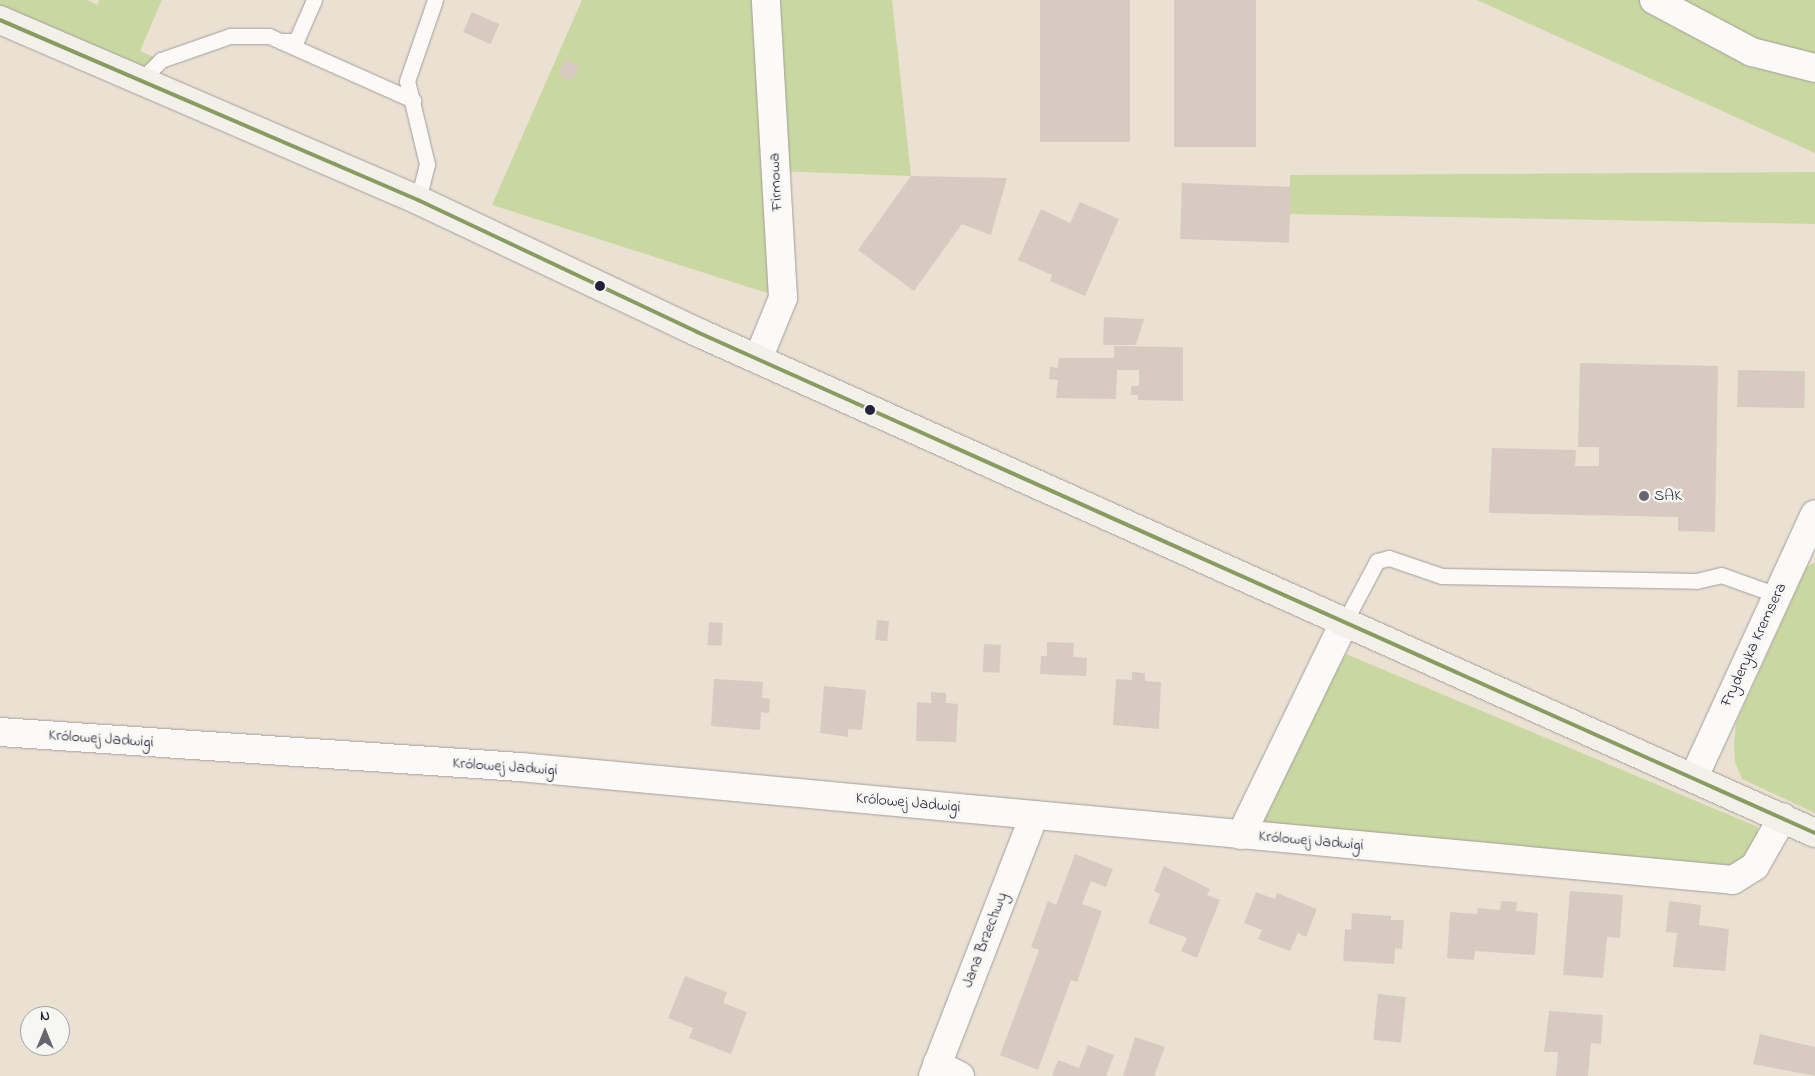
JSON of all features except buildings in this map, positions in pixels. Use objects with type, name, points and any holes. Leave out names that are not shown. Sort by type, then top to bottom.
[{"type":"main road","points":[[0,20],[139,82],[418,200],[758,359],[1344,623],[1694,777],[1815,833]]},
{"type":"street","name":"Firmowa","points":[[758,359],[783,298],[766,0]]},
{"type":"street","points":[[1654,0],[1752,52],[1815,68]]},
{"type":"street","name":"Fryderyka Kremsera","points":[[1694,777],[1815,514]]},
{"type":"street","points":[[1241,835],[1344,623]]},
{"type":"street","name":"Królowej Jadwigi","points":[[0,732],[520,767],[1733,880],[1755,866],[1783,817]]},
{"type":"street","name":"Jana Brzechwy","points":[[943,1072],[1034,815]]},
{"type":"lane","points":[[281,41],[296,40],[314,0]]},
{"type":"lane","points":[[418,200],[427,164],[407,81],[435,0]]},
{"type":"lane","points":[[139,82],[160,60],[230,36],[269,36],[413,100]]},
{"type":"lane","points":[[1344,623],[1377,561],[1389,558],[1442,576],[1696,581],[1721,575],[1777,596]]},
{"type":"green space","points":[[0,0],[87,0],[98,5],[99,0],[162,0],[140,51],[161,60],[139,82],[0,26]]},
{"type":"green space","points":[[582,0],[892,0],[911,176],[776,171],[783,298],[492,205]]},
{"type":"green space","points":[[1477,0],[1815,0],[1815,153]]},
{"type":"green space","points":[[1815,172],[1815,224],[1290,214],[1290,175]]},
{"type":"green space","points":[[1815,562],[1815,813],[1742,779],[1735,762],[1734,744],[1736,723],[1806,568]]},
{"type":"green space","points":[[1346,654],[1758,827],[1755,866],[1733,880],[1241,835]]},
{"type":"transit line","points":[[0,20],[418,200],[697,332],[1815,833]]},
{"type":"place","name":"SAK","points":[[1644,496]]}]
